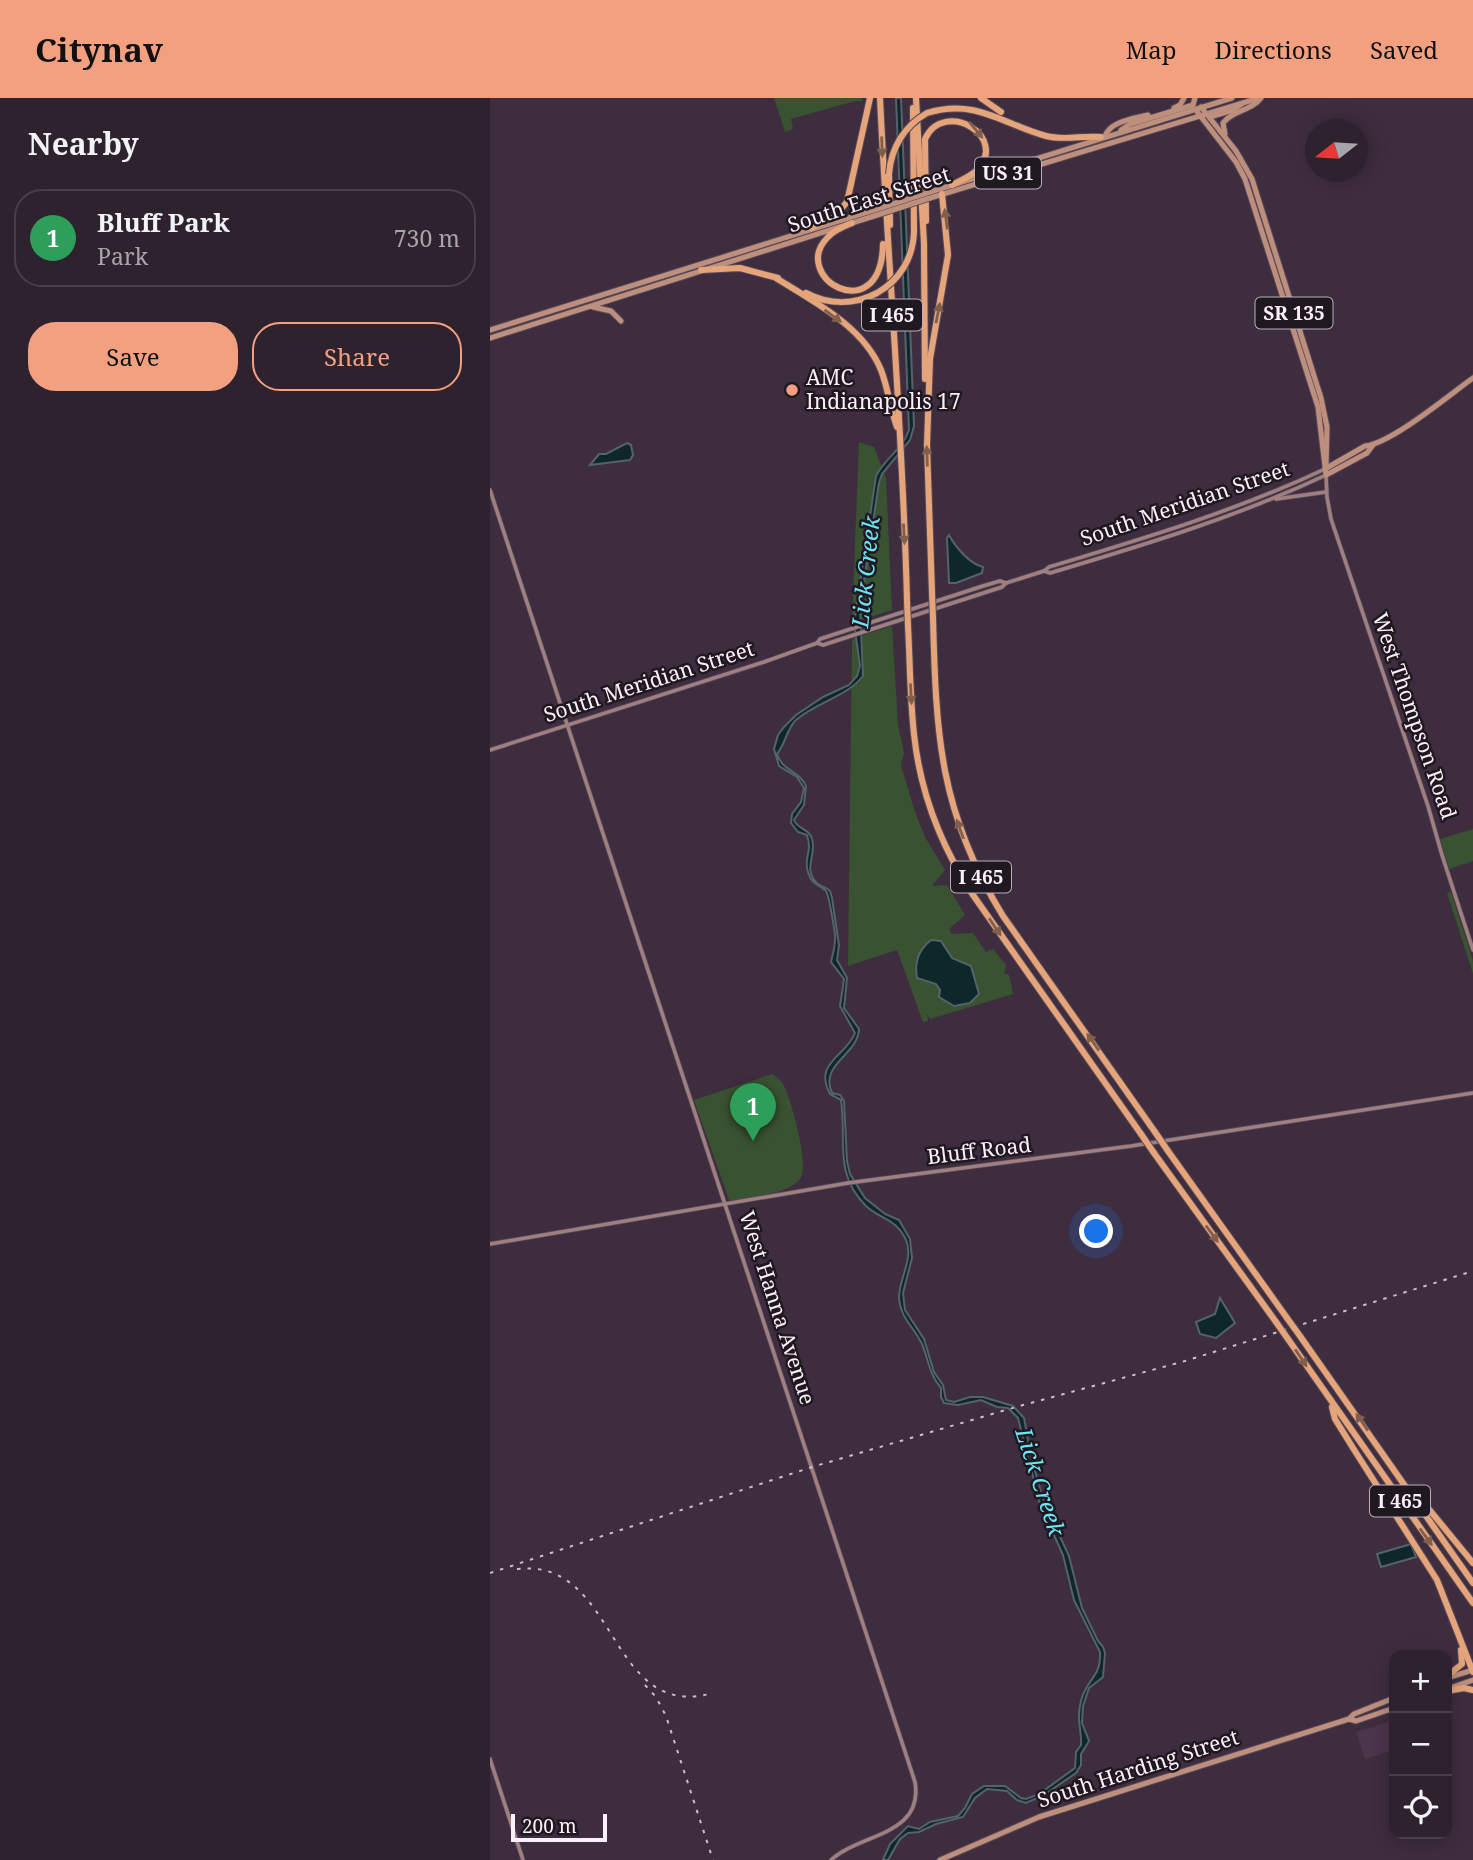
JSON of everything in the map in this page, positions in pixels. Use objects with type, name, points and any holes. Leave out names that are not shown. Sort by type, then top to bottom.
[{"type":"highway","points":[[811,228],[834,217],[847,202],[870,98]]},
{"type":"highway","name":"I 465","points":[[880,98],[900,434],[912,710],[917,756],[930,810],[954,866],[973,895],[1473,1603]]},
{"type":"highway","points":[[701,270],[740,268],[776,278],[813,297],[828,301],[854,302],[877,293],[896,279],[906,264],[914,232],[915,98]]},
{"type":"highway","name":"I 465","points":[[915,98],[924,244],[923,324],[939,744],[950,797],[965,843],[986,888],[1003,916],[1473,1583]]},
{"type":"highway","name":"US 31","points":[[981,98],[1020,125],[1058,138],[1103,137]]},
{"type":"highway","points":[[887,248],[890,239],[890,174],[893,154],[902,136],[914,122],[945,106],[969,104],[985,108],[1020,125]]},
{"type":"highway","points":[[924,244],[927,214],[925,139],[931,126],[944,117],[967,119],[978,128],[986,149],[984,160],[978,169],[952,185]]},
{"type":"highway","points":[[927,430],[930,359],[948,256],[943,194]]},
{"type":"highway","name":"US 31","points":[[852,223],[827,237],[821,246],[818,261],[826,280],[839,289],[849,291],[870,284],[880,270],[884,197]]},
{"type":"highway","points":[[776,278],[847,326],[864,342],[881,369],[889,404],[900,434]]},
{"type":"highway","points":[[1330,1401],[1335,1419],[1428,1562],[1446,1599],[1473,1671]]},
{"type":"highway","points":[[1396,1471],[1473,1563]]},
{"type":"highway","points":[[1452,1674],[1460,1668],[1463,1660],[1453,1618]]},
{"type":"highway","points":[[1452,1690],[1473,1690]]},
{"type":"main road","points":[[1103,137],[1108,129],[1115,125],[1177,106],[1186,98],[1197,107]]},
{"type":"main road","points":[[1195,98],[1197,107]]},
{"type":"main road","name":"South East Street","points":[[490,330],[811,228],[874,213],[952,185],[1232,98]]},
{"type":"main road","points":[[1244,103],[1250,98]]},
{"type":"main road","name":"South East Street","points":[[930,195],[943,194],[1260,98]]},
{"type":"main road","points":[[1226,137],[1223,126],[1225,120],[1252,107],[1260,98]]},
{"type":"main road","name":"SR 135","points":[[1197,107],[1226,137],[1252,179],[1321,398],[1327,427],[1328,460],[1325,472]]},
{"type":"main road","name":"SR 135","points":[[1205,116],[1208,125],[1236,162],[1245,179],[1318,407],[1325,472]]},
{"type":"main road","points":[[1093,148],[1113,139],[1118,133]]},
{"type":"main road","name":"South East Street","points":[[490,338],[852,223],[874,213]]},
{"type":"main road","points":[[590,306],[608,310],[621,321]]},
{"type":"main road","points":[[511,331],[516,322]]},
{"type":"main road","points":[[502,334],[504,325]]},
{"type":"main road","name":"South Meridian Street","points":[[1044,571],[1050,573],[1110,555],[1275,499],[1421,416],[1473,377]]},
{"type":"main road","name":"South Meridian Street","points":[[817,643],[822,645],[1002,587],[1006,583],[1049,567],[1236,507],[1325,472]]},
{"type":"main road","name":"West Thompson Road","points":[[1325,472],[1331,519],[1434,824],[1473,950]]},
{"type":"main road","name":"West Hanna Avenue","points":[[490,490],[915,1784],[915,1802],[901,1823],[841,1852],[831,1860]]},
{"type":"main road","name":"South Meridian Street","points":[[1275,499],[1326,492]]},
{"type":"main road","name":"South Meridian Street","points":[[490,750],[817,643],[820,639],[848,629],[1000,581],[1006,583]]},
{"type":"main road","name":"Bluff Road","points":[[490,1244],[859,1182],[1131,1146],[1473,1093]]},
{"type":"main road","points":[[1452,1676],[1473,1671]]},
{"type":"main road","points":[[1452,1688],[1473,1680]]},
{"type":"main road","name":"South Harding Street","points":[[940,1860],[1039,1817],[1349,1719],[1354,1714],[1389,1700]]},
{"type":"main road","name":"South Harding Street","points":[[1349,1719],[1356,1721],[1389,1709]]},
{"type":"main road","points":[[490,1759],[523,1860]]},
{"type":"shaded area","name":"Lick Creek","points":[[896,98],[901,98],[914,426],[910,440],[882,474],[879,483],[860,606],[863,676],[849,689],[796,720],[777,754],[779,760],[800,777],[806,786],[804,805],[794,820],[812,839],[812,877],[830,891],[839,945],[837,960],[847,978],[844,1008],[859,1029],[853,1046],[835,1067],[829,1083],[832,1093],[840,1095],[844,1101],[850,1174],[865,1198],[885,1214],[899,1220],[910,1239],[912,1258],[903,1293],[905,1310],[924,1339],[934,1372],[943,1385],[946,1400],[954,1402],[970,1397],[983,1397],[1013,1406],[1024,1418],[1031,1457],[1044,1502],[1069,1556],[1082,1608],[1105,1653],[1103,1677],[1089,1688],[1083,1706],[1082,1723],[1089,1741],[1081,1754],[1081,1765],[1076,1773],[1044,1795],[1026,1803],[1017,1800],[1007,1791],[987,1789],[975,1798],[963,1817],[919,1832],[908,1833],[900,1839],[888,1860],[883,1860],[890,1844],[908,1826],[919,1829],[930,1822],[958,1816],[972,1794],[984,1786],[1005,1786],[1026,1799],[1039,1794],[1075,1768],[1076,1752],[1081,1745],[1081,1701],[1100,1660],[1100,1652],[1074,1600],[1063,1555],[1040,1504],[1018,1418],[1008,1408],[997,1407],[981,1400],[958,1405],[944,1403],[941,1388],[932,1372],[922,1344],[900,1304],[900,1290],[908,1254],[906,1240],[898,1227],[866,1206],[849,1181],[843,1156],[841,1100],[830,1094],[825,1074],[855,1033],[840,1006],[844,979],[831,962],[835,934],[827,893],[809,876],[807,835],[798,832],[791,823],[792,814],[801,802],[804,788],[797,777],[779,766],[774,749],[778,735],[796,715],[823,697],[849,685],[857,676],[860,666],[854,623],[876,476],[909,430]]},
{"type":"shaded area","points":[[627,443],[631,445],[633,455],[630,460],[590,465],[599,454],[606,454]]},
{"type":"shaded area","points":[[949,535],[964,555],[983,567],[982,573],[949,583]]},
{"type":"shaded area","points":[[931,940],[941,941],[952,958],[971,966],[979,994],[970,1003],[954,1006],[939,997],[940,990],[936,984],[917,978],[918,957]]},
{"type":"shaded area","points":[[1220,1298],[1235,1323],[1216,1338],[1200,1334],[1196,1322],[1215,1314]]},
{"type":"shaded area","points":[[1411,1544],[1416,1557],[1381,1567],[1377,1554]]},
{"type":"shaded area","points":[[1389,1722],[1389,1752],[1365,1759],[1356,1732]]},
{"type":"green space","points":[[774,98],[862,98],[862,101],[791,119],[793,129],[785,132]]},
{"type":"green space","points":[[859,442],[874,447],[886,478],[892,610],[861,620],[852,619]]},
{"type":"green space","points":[[892,626],[898,725],[904,753],[901,765],[925,837],[945,870],[932,886],[947,885],[965,915],[950,928],[951,934],[973,933],[986,952],[993,949],[1006,965],[1004,973],[1009,975],[1013,994],[930,1019],[927,1014],[928,1021],[923,1022],[897,950],[848,966],[852,639]]},
{"type":"green space","points":[[1473,829],[1473,861],[1449,869],[1440,839]]},
{"type":"green space","points":[[1451,892],[1473,961],[1473,974],[1447,893]]},
{"type":"green space","points":[[772,1074],[786,1090],[802,1150],[803,1172],[794,1184],[777,1192],[729,1200],[694,1100]]},
{"type":"railway","points":[[490,1573],[812,1467],[1185,1361],[1473,1271]]},
{"type":"railway","points":[[517,1569],[550,1572],[576,1588],[596,1611],[631,1664],[652,1685],[678,1696],[713,1693]]},
{"type":"railway","points":[[645,1685],[656,1697],[666,1716],[713,1860]]},
{"type":"place","name":"AMC Indianapolis 17","points":[[792,390]]},
{"type":"place","name":"Bluff Park","points":[[753,1141]]}]
